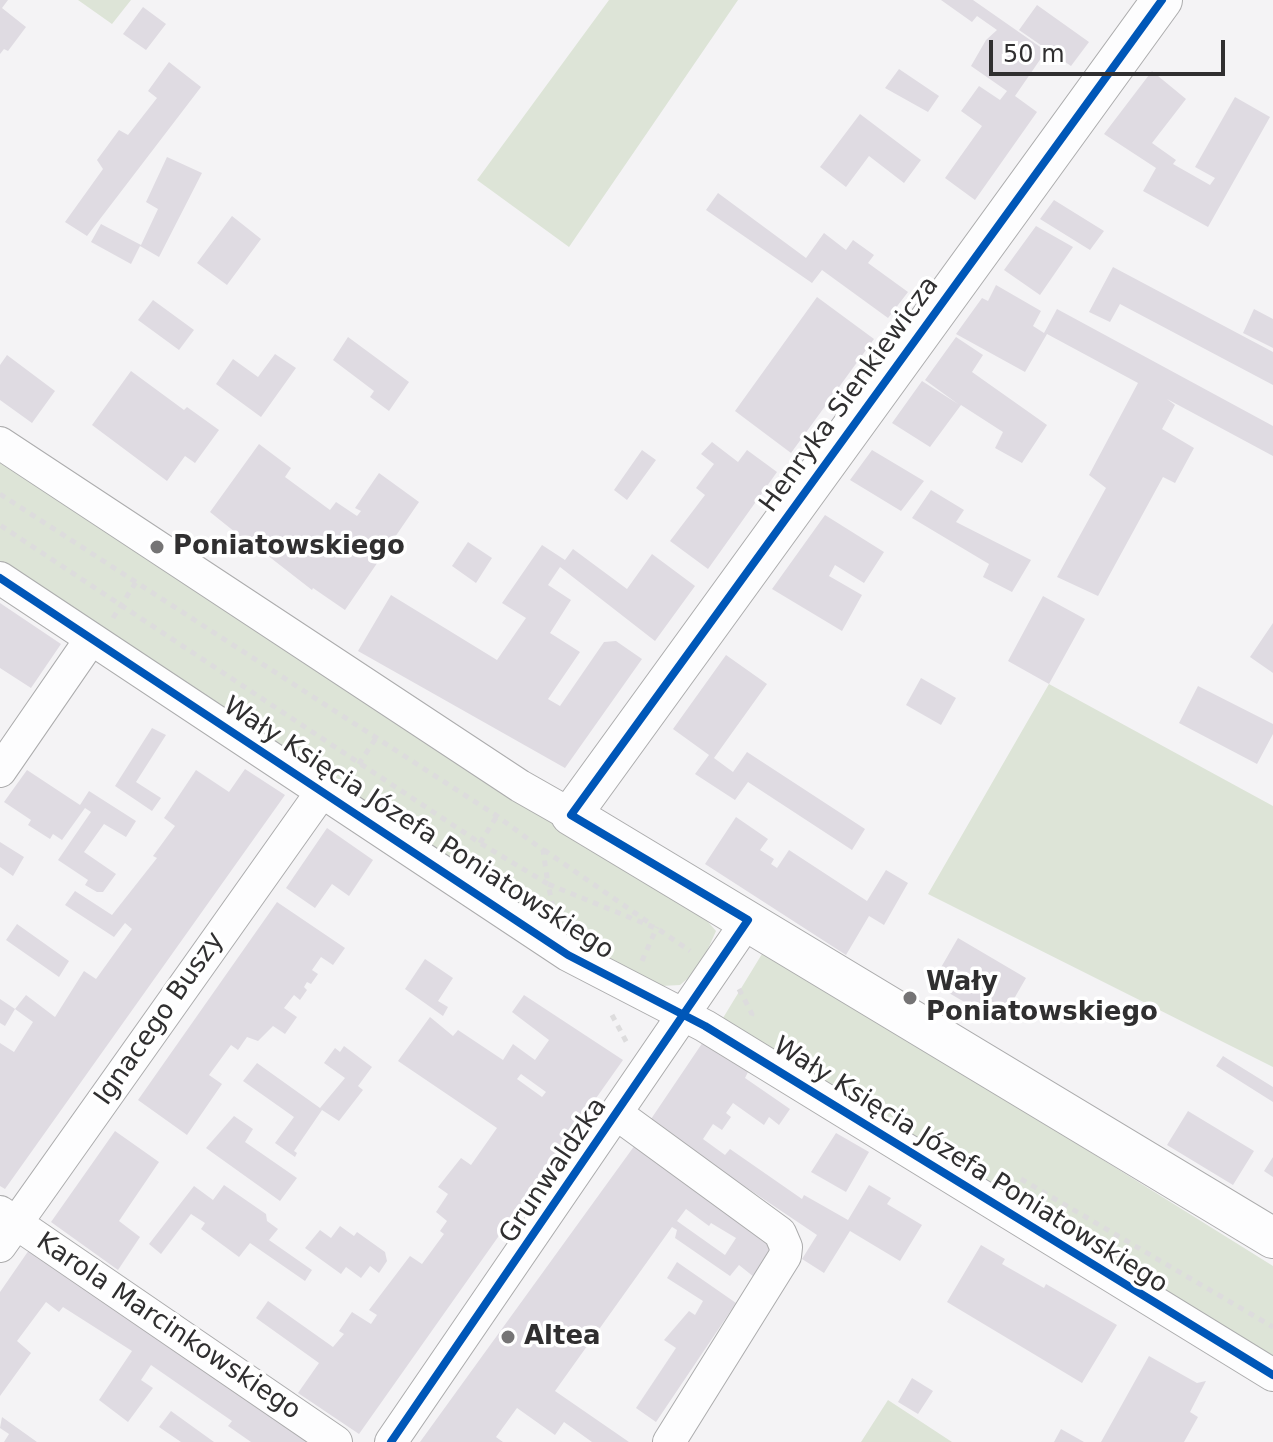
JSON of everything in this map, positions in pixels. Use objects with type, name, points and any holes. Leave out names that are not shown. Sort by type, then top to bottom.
[{"type":"street","name":"Henryka Sienkiewicza","points":[[571,815],[1162,0]]},
{"type":"street","points":[[0,443],[520,786],[748,920],[842,981],[1273,1238]]},
{"type":"street","name":"Wały Księcia Józefa Poniatowskiego","points":[[0,578],[100,631],[335,786],[568,955],[686,1014],[1273,1375]]},
{"type":"street","points":[[0,771],[100,631]]},
{"type":"street","name":"Ignacego Buszy","points":[[5,1227],[335,786]]},
{"type":"street","name":"Grunwaldzka","points":[[391,1442],[748,920]]},
{"type":"street","points":[[617,1114],[780,1233],[786,1247],[785,1256],[669,1442]]},
{"type":"street","name":"Karola Marcinkowskiego","points":[[5,1227],[336,1442]]},
{"type":"path","points":[[0,494],[497,816],[717,969],[735,982],[752,1014],[749,1022],[762,1029]]},
{"type":"path","points":[[0,525],[480,843],[548,884],[658,929]]},
{"type":"path","points":[[100,631],[123,605],[136,582]]},
{"type":"path","points":[[335,786],[360,761],[376,738]]},
{"type":"path","points":[[480,843],[497,816]]},
{"type":"path","points":[[543,850],[548,884],[568,955]]},
{"type":"path","points":[[611,1013],[630,1051]]},
{"type":"path","points":[[1018,1178],[1273,1327]]},
{"type":"shaded area","points":[[78,0],[131,0],[112,24]]},
{"type":"shaded area","points":[[609,0],[738,0],[569,247],[477,180]]},
{"type":"shaded area","points":[[0,459],[695,907],[716,931],[699,969],[680,985],[661,986],[527,914],[0,565]]},
{"type":"shaded area","points":[[1049,684],[1273,806],[1273,1067],[928,894]]},
{"type":"shaded area","points":[[765,949],[1273,1266],[1273,1357],[723,1018]]},
{"type":"shaded area","points":[[888,1400],[952,1442],[861,1442]]},
{"type":"building","points":[[0,0],[8,0],[2,8],[26,27],[8,51],[4,49],[0,54]]},
{"type":"building","points":[[941,0],[973,0],[1046,51],[1015,96],[1037,112],[975,200],[945,178],[982,126],[961,111],[979,86],[1000,100],[1007,91],[971,66],[986,40],[997,30],[977,16],[972,22]]},
{"type":"building","points":[[1037,5],[1089,42],[1071,66],[1019,30]]},
{"type":"building","points":[[143,7],[166,24],[146,50],[123,34]]},
{"type":"building","points":[[169,62],[201,87],[87,236],[65,222],[103,169],[97,160],[119,130],[128,135],[157,98],[148,91]]},
{"type":"building","points":[[899,69],[939,96],[928,112],[885,88]]},
{"type":"building","points":[[1152,71],[1186,99],[1152,143],[1176,160],[1173,164],[1210,185],[1215,178],[1195,167],[1235,97],[1270,117],[1208,227],[1143,191],[1156,168],[1104,134]]},
{"type":"building","points":[[860,114],[921,160],[904,183],[869,156],[846,187],[820,167]]},
{"type":"building","points":[[167,157],[202,173],[159,257],[140,246],[131,264],[91,242],[101,224],[141,245],[158,209],[146,202]]},
{"type":"building","points":[[718,193],[806,258],[824,233],[846,250],[853,240],[874,255],[868,263],[908,292],[888,318],[822,270],[812,283],[706,210]]},
{"type":"building","points":[[1054,200],[1104,231],[1090,250],[1040,219]]},
{"type":"building","points":[[232,216],[261,239],[227,285],[197,263]]},
{"type":"building","points":[[1036,226],[1073,247],[1040,295],[1004,270]]},
{"type":"building","points":[[1113,267],[1273,352],[1273,385],[1120,304],[1110,322],[1089,312]]},
{"type":"building","points":[[996,285],[1041,311],[1033,326],[1044,333],[1057,309],[1273,426],[1273,456],[1167,399],[1175,405],[1162,429],[1194,448],[1175,483],[1163,477],[1098,596],[1057,577],[1106,488],[1089,475],[1138,383],[1047,334],[1025,372],[956,334],[982,298],[988,301]]},
{"type":"building","points":[[817,297],[874,339],[791,453],[735,411]]},
{"type":"building","points":[[153,300],[194,330],[179,350],[138,320]]},
{"type":"building","points":[[1254,309],[1273,319],[1273,348],[1243,333]]},
{"type":"building","points":[[348,337],[409,382],[389,411],[370,397],[374,391],[333,360]]},
{"type":"building","points":[[956,337],[983,355],[972,372],[1047,425],[1022,463],[995,448],[1003,432],[961,405],[930,447],[892,423],[922,381],[958,404],[925,380]]},
{"type":"building","points":[[275,354],[296,368],[261,417],[216,384],[233,359],[258,377]]},
{"type":"building","points":[[7,355],[55,391],[32,423],[0,400],[0,365]]},
{"type":"building","points":[[131,371],[184,410],[187,407],[219,430],[195,463],[185,456],[167,481],[92,425]]},
{"type":"building","points":[[712,442],[738,462],[747,450],[777,472],[708,569],[670,541],[705,495],[696,488],[714,464],[701,454]]},
{"type":"building","points":[[259,444],[291,468],[285,477],[330,510],[336,502],[357,516],[361,511],[355,508],[379,473],[419,502],[345,610],[266,557],[210,512]]},
{"type":"building","points":[[642,450],[656,460],[627,500],[614,490]]},
{"type":"building","points":[[872,450],[924,481],[901,511],[850,480]]},
{"type":"building","points":[[931,490],[964,510],[956,522],[1031,560],[1012,592],[983,577],[989,564],[912,518]]},
{"type":"building","points":[[825,515],[884,552],[864,583],[835,565],[829,576],[862,595],[842,631],[772,589]]},
{"type":"building","points":[[468,542],[492,558],[476,583],[452,566]]},
{"type":"building","points":[[542,545],[565,560],[573,549],[627,589],[652,554],[695,586],[655,641],[560,567],[548,585],[571,600],[550,633],[580,652],[548,699],[560,706],[604,642],[616,641],[642,659],[565,768],[358,651],[391,595],[497,660],[526,618],[502,603]]},
{"type":"building","points":[[1043,596],[1085,619],[1049,684],[1008,661]]},
{"type":"building","points":[[0,603],[61,644],[31,688],[0,668]]},
{"type":"building","points":[[1273,623],[1273,673],[1250,657]]},
{"type":"building","points":[[726,655],[767,684],[714,758],[733,772],[747,752],[865,829],[852,850],[748,782],[735,800],[695,774],[709,755],[673,729]]},
{"type":"building","points":[[921,678],[956,698],[941,725],[906,705]]},
{"type":"building","points":[[1198,686],[1273,724],[1273,734],[1257,764],[1179,723]]},
{"type":"building","points":[[152,728],[166,735],[136,782],[161,798],[152,811],[115,786]]},
{"type":"building","points":[[245,769],[285,795],[5,1189],[0,1186],[0,1043],[14,1052],[33,1022],[15,1009],[26,995],[55,1017],[84,971],[96,979],[132,929],[125,923],[114,937],[65,905],[75,891],[112,915],[157,858],[153,856],[175,826],[164,818],[196,770],[229,792]]},
{"type":"building","points":[[27,770],[80,805],[89,791],[136,821],[126,837],[104,824],[84,852],[116,874],[103,892],[85,885],[88,880],[58,860],[91,812],[85,808],[62,840],[53,834],[50,839],[28,825],[31,820],[4,802]]},
{"type":"building","points":[[736,817],[768,839],[760,850],[774,859],[771,864],[777,868],[789,850],[867,901],[886,870],[908,883],[884,925],[869,916],[846,955],[705,864]]},
{"type":"building","points":[[327,828],[373,860],[349,896],[332,884],[315,908],[286,888]]},
{"type":"building","points":[[0,842],[24,857],[13,876],[0,867]]},
{"type":"building","points":[[277,902],[345,948],[333,965],[321,957],[312,970],[318,974],[311,984],[307,982],[304,987],[307,990],[300,1000],[294,995],[284,1008],[297,1017],[285,1034],[273,1026],[258,1041],[247,1037],[238,1050],[231,1045],[209,1075],[222,1084],[187,1135],[138,1100]]},
{"type":"building","points":[[17,924],[69,961],[59,977],[6,940]]},
{"type":"building","points":[[958,938],[1026,978],[1000,1023],[932,983]]},
{"type":"building","points":[[425,959],[453,978],[438,1001],[448,1007],[443,1016],[405,989]]},
{"type":"building","points":[[524,995],[623,1060],[359,1434],[298,1393],[319,1363],[256,1318],[268,1301],[333,1347],[344,1334],[339,1331],[352,1312],[371,1324],[377,1315],[369,1310],[410,1256],[422,1264],[444,1234],[440,1231],[447,1221],[436,1212],[448,1194],[438,1187],[461,1158],[471,1165],[497,1128],[398,1061],[430,1017],[453,1036],[458,1030],[503,1060],[513,1044],[535,1060],[549,1040],[512,1012]],"holes":[[[521,1074],[546,1092],[542,1097],[517,1079]]]},
{"type":"building","points":[[0,999],[15,1009],[5,1026],[0,1023]]},
{"type":"building","points":[[703,1042],[748,1072],[745,1078],[790,1109],[779,1125],[769,1117],[764,1125],[733,1103],[726,1113],[731,1117],[722,1130],[713,1124],[703,1139],[725,1155],[730,1149],[802,1199],[804,1195],[848,1220],[869,1185],[891,1198],[887,1204],[922,1225],[900,1261],[850,1231],[824,1273],[802,1259],[817,1235],[649,1122]]},
{"type":"building","points":[[344,1046],[372,1067],[358,1086],[363,1090],[339,1121],[322,1110],[294,1151],[297,1153],[295,1157],[275,1143],[294,1117],[243,1081],[257,1063],[320,1108],[345,1078],[324,1063],[335,1048],[340,1052]]},
{"type":"building","points":[[1223,1056],[1273,1087],[1273,1102],[1216,1066]]},
{"type":"building","points":[[1188,1111],[1254,1151],[1233,1185],[1167,1145]]},
{"type":"building","points":[[234,1116],[253,1129],[245,1142],[297,1178],[280,1201],[206,1148]]},
{"type":"building","points":[[115,1131],[159,1162],[119,1221],[140,1237],[118,1270],[51,1222]]},
{"type":"building","points":[[836,1133],[869,1152],[846,1192],[811,1172]]},
{"type":"building","points":[[635,1145],[775,1244],[754,1277],[739,1265],[730,1276],[675,1238],[677,1230],[672,1227],[555,1391],[629,1442],[592,1442],[564,1422],[555,1435],[517,1408],[496,1437],[503,1442],[420,1442]],"holes":[[[686,1209],[709,1226],[711,1223],[736,1238],[725,1255],[677,1221]]]},
{"type":"building","points":[[1273,1157],[1273,1177],[1264,1171]]},
{"type":"building","points":[[224,1185],[266,1214],[267,1221],[278,1229],[269,1240],[312,1270],[305,1281],[250,1243],[239,1257],[201,1229],[205,1223],[191,1214],[161,1254],[149,1244],[194,1186],[213,1200]]},
{"type":"building","points":[[340,1226],[354,1236],[357,1232],[385,1252],[387,1261],[379,1273],[370,1266],[361,1278],[346,1267],[341,1274],[305,1248],[320,1230],[331,1238]]},
{"type":"building","points":[[981,1245],[1005,1259],[1002,1264],[1044,1288],[1046,1284],[1117,1325],[1082,1383],[947,1302]]},
{"type":"building","points":[[29,1250],[307,1442],[251,1442],[228,1426],[232,1421],[151,1365],[141,1380],[153,1388],[128,1422],[99,1400],[132,1351],[63,1307],[59,1312],[46,1302],[17,1341],[31,1353],[0,1396],[0,1292]]},
{"type":"building","points":[[677,1262],[736,1303],[656,1422],[636,1408],[676,1348],[664,1340],[689,1311],[695,1315],[703,1301],[667,1278]]},
{"type":"building","points":[[1149,1356],[1197,1383],[1206,1381],[1190,1412],[1198,1417],[1184,1442],[1101,1442]]},
{"type":"building","points":[[912,1378],[933,1391],[918,1414],[898,1402]]},
{"type":"building","points":[[171,1411],[214,1442],[181,1442],[159,1427]]},
{"type":"building","points":[[2,1417],[37,1442],[4,1442],[9,1434],[0,1428]]},
{"type":"building","points":[[1061,1429],[1084,1442],[1054,1442]]},
{"type":"cycle path","points":[[391,1442],[748,920],[571,815],[1162,0]]},
{"type":"cycle path","points":[[0,578],[568,955],[705,1026],[1273,1375]]},
{"type":"place","name":"Poniatowskiego","points":[[157,547]]},
{"type":"place","name":"Wały Poniatowskiego","points":[[910,998]]},
{"type":"place","name":"Altea","points":[[508,1337]]}]
